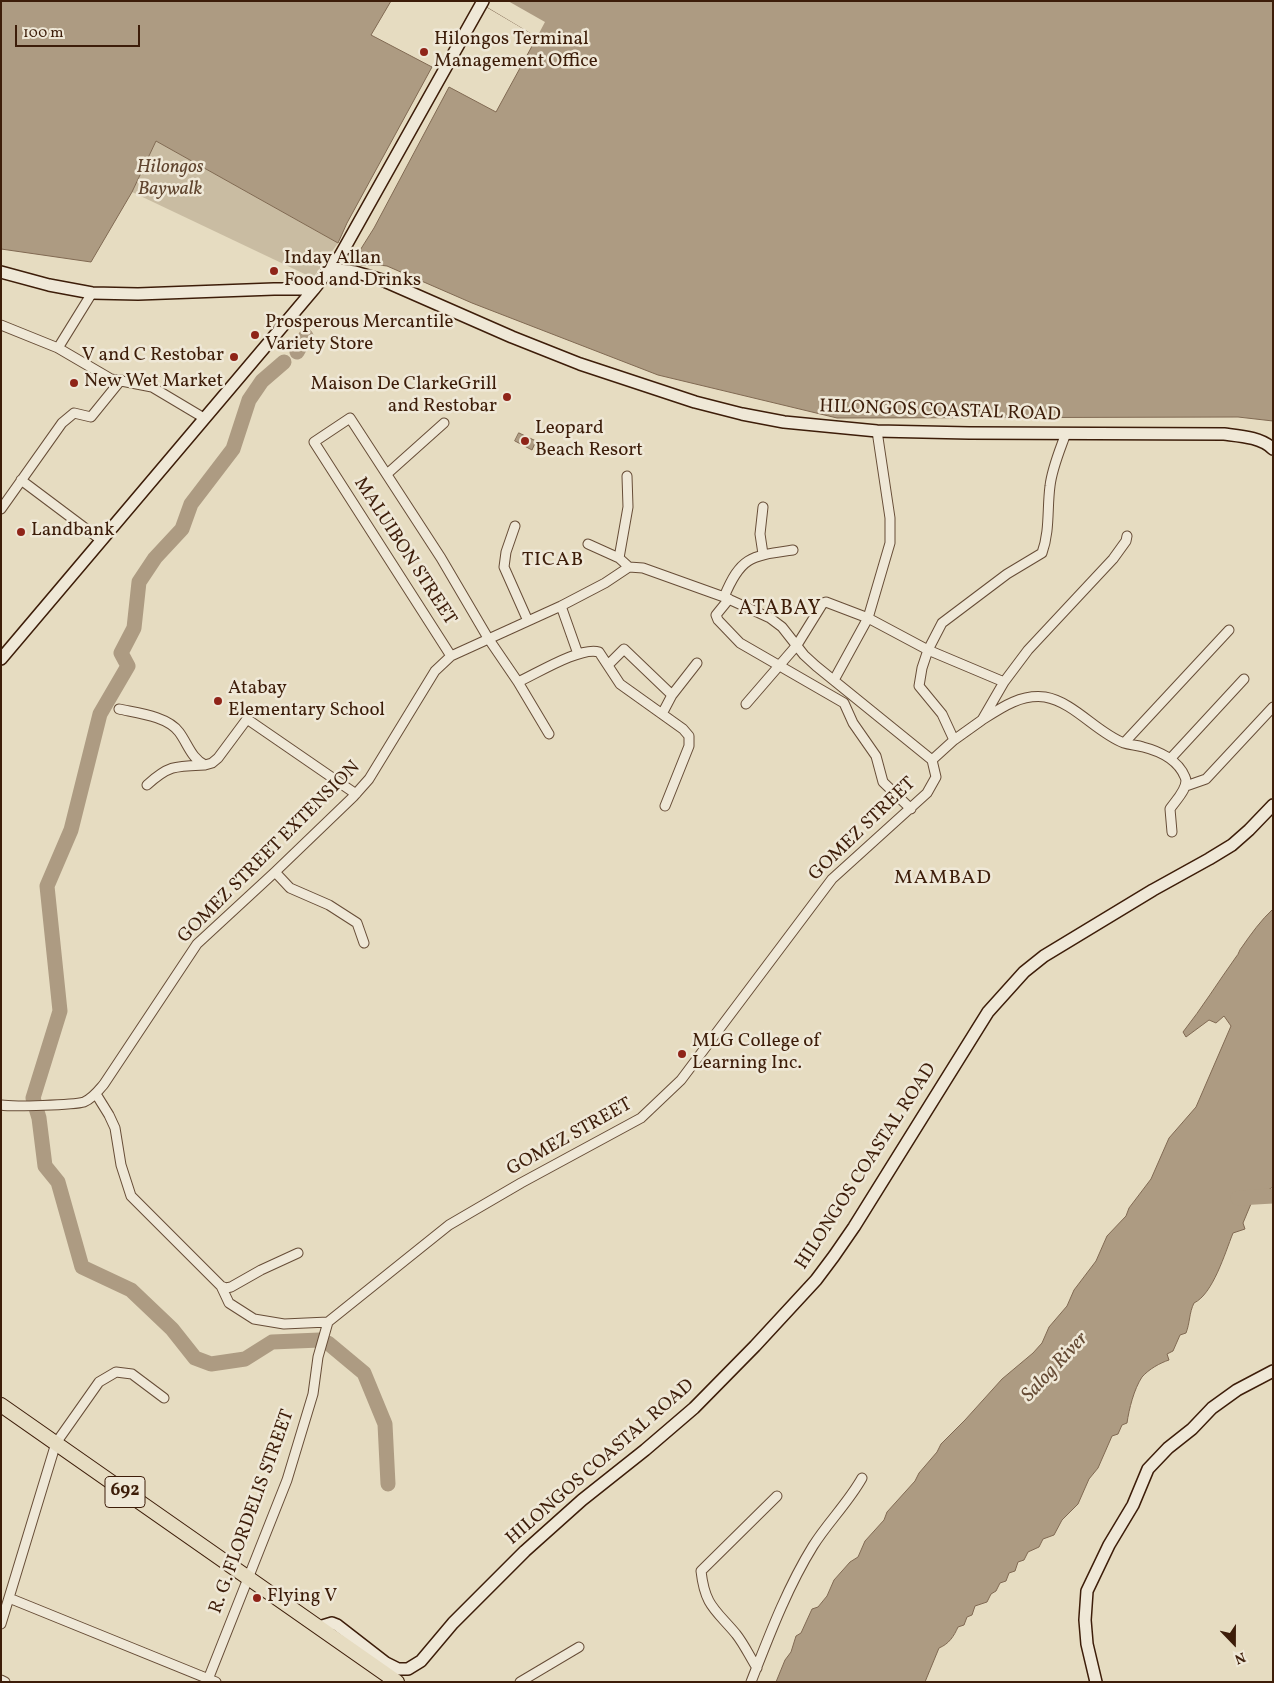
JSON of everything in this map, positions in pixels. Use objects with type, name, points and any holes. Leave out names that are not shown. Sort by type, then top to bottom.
[{"type":"main road","name":"692","points":[[1,1405],[397,1682]]},
{"type":"street","points":[[1,659],[340,256],[484,1]]},
{"type":"street","name":"HILONGOS COASTAL ROAD","points":[[330,269],[355,272],[382,280],[512,337],[580,364],[694,402],[742,414],[784,422],[877,431],[969,434],[1224,434],[1258,440],[1273,449]]},
{"type":"street","points":[[1,272],[49,285],[92,293],[138,294],[314,289]]},
{"type":"street","points":[[58,348],[92,293]]},
{"type":"street","points":[[1,325],[58,348],[111,379],[152,387],[204,418]]},
{"type":"street","points":[[1,509],[62,423],[74,413],[91,417],[121,380]]},
{"type":"street","name":"MALUIBON STREET","points":[[387,474],[350,418],[314,442],[451,656]]},
{"type":"street","points":[[444,423],[387,474],[549,734]]},
{"type":"street","points":[[834,680],[868,618],[890,543],[890,518],[877,431]]},
{"type":"street","points":[[954,740],[942,714],[919,686],[928,650],[942,623],[1007,574],[1042,552],[1048,528],[1050,485],[1066,433]]},
{"type":"street","points":[[619,558],[628,507],[627,476]]},
{"type":"street","points":[[21,480],[101,540]]},
{"type":"street","points":[[763,506],[760,534],[763,554]]},
{"type":"street","points":[[515,526],[506,552],[504,568],[528,621]]},
{"type":"street","points":[[982,720],[1004,682],[1028,650],[1113,559],[1128,536]]},
{"type":"street","points":[[588,544],[619,558],[629,567],[643,568],[727,598],[770,618],[782,627],[804,655],[932,760],[954,740],[982,720],[1016,700],[1032,697],[1047,698],[1060,702],[1124,743],[1144,747],[1171,758],[1186,777],[1186,786],[1170,810],[1172,832]]},
{"type":"street","points":[[793,550],[763,554],[746,562],[735,572],[727,598],[716,615],[718,620],[740,643],[844,703],[853,723],[876,756],[883,782],[910,809]]},
{"type":"street","name":"GOMEZ STREET EXTENSION","points":[[96,1094],[197,944],[276,872],[370,779],[435,671],[451,656],[561,606],[605,583],[629,567]]},
{"type":"street","points":[[746,704],[797,646],[823,603],[826,602],[868,618],[928,650],[1004,682]]},
{"type":"street","points":[[561,606],[578,654]]},
{"type":"street","points":[[1124,743],[1230,630]]},
{"type":"street","points":[[608,665],[624,649],[672,694]]},
{"type":"street","points":[[518,682],[578,654],[594,650],[599,652],[620,684],[687,733],[689,746],[665,806]]},
{"type":"street","points":[[662,714],[672,694],[697,663]]},
{"type":"street","points":[[1171,758],[1244,679]]},
{"type":"street","points":[[1186,786],[1206,779],[1273,708]]},
{"type":"street","points":[[119,709],[149,716],[174,727],[193,756],[206,765]]},
{"type":"street","points":[[147,785],[170,768],[212,763],[218,758],[247,719],[356,794]]},
{"type":"street","name":"GOMEZ STREET","points":[[328,1322],[449,1225],[641,1118],[681,1080],[832,879],[927,793],[936,777],[932,760]]},
{"type":"street","name":"HILONGOS COASTAL ROAD","points":[[320,1628],[332,1624],[336,1625],[398,1669],[408,1669],[422,1661],[453,1623],[495,1579],[582,1500],[694,1408],[816,1280],[854,1226],[988,1012],[1024,972],[1044,956],[1144,895],[1232,845],[1273,805]]},
{"type":"street","points":[[276,872],[290,888],[329,905],[357,923],[364,943]]},
{"type":"street","points":[[1,1105],[81,1103],[96,1094],[110,1115],[115,1128],[121,1165],[131,1196],[221,1286],[229,1304],[254,1319],[284,1324],[328,1322]]},
{"type":"street","points":[[221,1286],[230,1287],[298,1253]]},
{"type":"street","name":"R. G. FLORDELIS STREET","points":[[210,1680],[287,1480],[313,1394],[318,1357],[328,1322]]},
{"type":"street","points":[[1096,1682],[1087,1644],[1085,1620],[1087,1591],[1109,1545],[1133,1504],[1148,1469],[1212,1408],[1237,1390],[1273,1371]]},
{"type":"street","points":[[1,1624],[56,1443],[99,1382],[116,1372],[132,1374],[164,1398]]},
{"type":"street","points":[[751,1682],[799,1571],[814,1545],[854,1492],[862,1478]]},
{"type":"street","points":[[756,1668],[737,1635],[715,1612],[706,1598],[702,1571],[778,1496]]},
{"type":"street","points":[[9,1598],[210,1680]]},
{"type":"street","points":[[520,1682],[579,1647]]},
{"type":"street","points":[[1,1680],[5,1682]]},
{"type":"green space","name":"Hilongos Baywalk","points":[[156,141],[338,243],[313,278],[132,192]]},
{"type":"water","points":[[1,1],[391,1],[371,35],[432,67],[338,243],[156,141],[132,192],[91,262],[1,249]]},
{"type":"water","points":[[477,1],[1273,1],[1273,421],[1238,417],[837,418],[658,375],[472,303],[387,266],[352,263],[374,228],[449,87],[496,112],[537,37]]},
{"type":"water","name":"Leopard Beach Resort","points":[[519,433],[536,441],[532,450],[515,441]]},
{"type":"water","name":"Salog River","points":[[1273,909],[1273,1187],[1253,1199],[1243,1223],[1245,1229],[1233,1233],[1213,1282],[1201,1298],[1194,1303],[1186,1333],[1180,1335],[1173,1351],[1167,1354],[1169,1360],[1148,1371],[1142,1377],[1132,1399],[1127,1423],[1122,1425],[1118,1434],[1112,1436],[1098,1468],[1089,1479],[1078,1504],[1062,1520],[1054,1535],[1043,1539],[1039,1547],[1028,1552],[1024,1560],[1018,1562],[1015,1571],[1009,1573],[1006,1581],[1000,1583],[987,1602],[975,1606],[972,1615],[967,1617],[964,1625],[958,1627],[951,1639],[939,1648],[925,1682],[776,1682],[785,1660],[791,1652],[796,1636],[801,1633],[812,1609],[818,1607],[827,1596],[834,1580],[850,1562],[858,1557],[865,1541],[884,1520],[887,1512],[915,1481],[941,1444],[1002,1379],[1042,1343],[1049,1327],[1067,1306],[1074,1290],[1096,1261],[1107,1236],[1126,1216],[1129,1208],[1151,1179],[1169,1138],[1196,1107],[1231,1026],[1224,1016],[1216,1023],[1209,1020],[1186,1037],[1183,1032],[1249,937]]},
{"type":"pier","points":[[477,1],[508,1],[545,22],[537,37]]},
{"type":"waterway","points":[[297,352],[306,336]]},
{"type":"waterway","points":[[284,362],[262,381],[249,400],[233,449],[191,504],[182,529],[155,558],[139,582],[134,628],[121,653],[128,666],[100,714],[71,830],[47,886],[60,1011],[33,1098],[39,1118],[45,1166],[58,1182],[82,1267],[131,1290],[172,1329],[195,1358],[211,1364],[245,1359],[272,1342],[320,1340]]},
{"type":"waterway","points":[[1238,1198],[1273,1196]]},
{"type":"waterway","points":[[328,1343],[364,1373],[385,1424],[388,1484]]},
{"type":"place","name":"Hilongos Terminal Management Office","points":[[424,52]]},
{"type":"place","name":"Inday Allan Food and Drinks","points":[[274,271]]},
{"type":"place","name":"Prosperous Mercantile Variety Store","points":[[255,335]]},
{"type":"place","name":"V and C Restobar","points":[[234,357]]},
{"type":"place","name":"New Wet Market","points":[[74,383]]},
{"type":"place","name":"Maison De ClarkeGrill and Restobar","points":[[507,397]]},
{"type":"place","name":"Leopard Beach Resort","points":[[525,441]]},
{"type":"place","name":"Landbank","points":[[21,532]]},
{"type":"place","name":"Atabay Elementary School","points":[[218,701]]},
{"type":"place","name":"MLG College of Learning Inc.","points":[[682,1054]]},
{"type":"place","name":"Flying V","points":[[257,1598]]},
{"type":"district","name":"TICAB","points":[[553,561]]},
{"type":"district","name":"ATABAY","points":[[780,610]]},
{"type":"district","name":"MAMBAD","points":[[943,879]]}]
